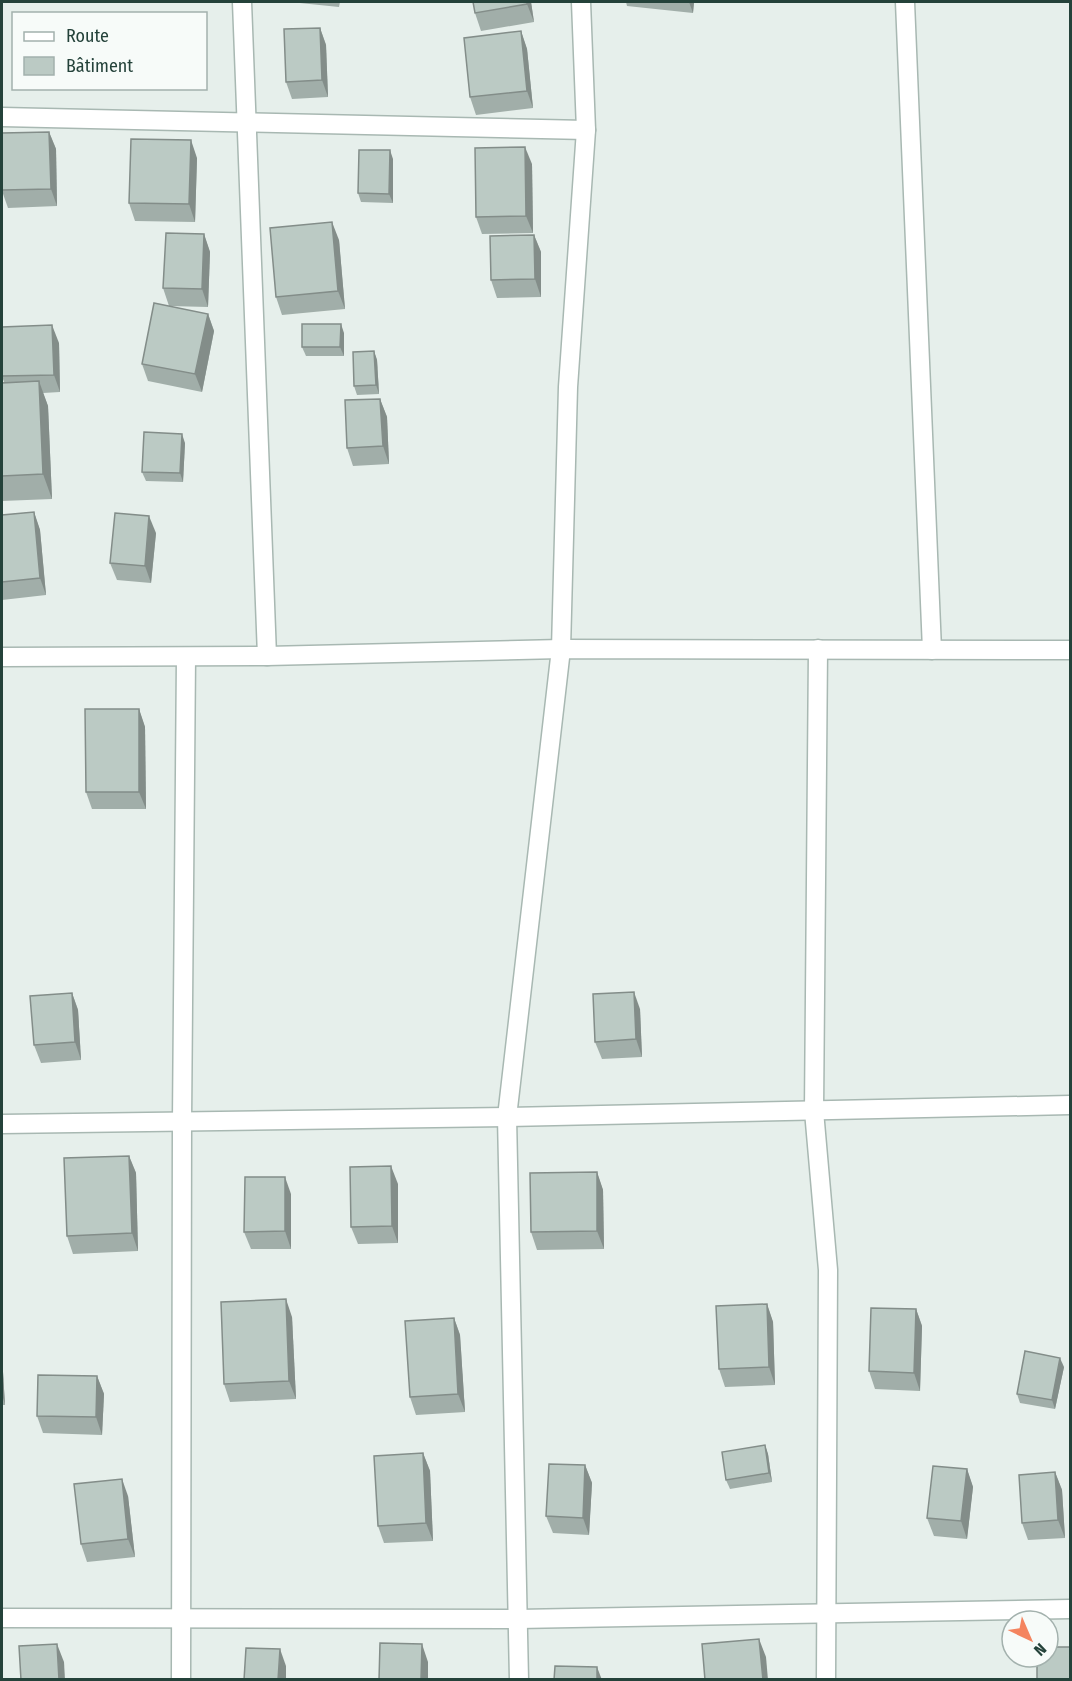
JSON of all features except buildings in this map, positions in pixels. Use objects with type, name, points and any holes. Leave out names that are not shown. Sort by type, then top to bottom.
[{"type":"street","points":[[242,2],[267,656]]},
{"type":"street","points":[[519,1680],[507,1117],[561,649],[568,387],[586,130],[581,2]]},
{"type":"street","points":[[905,2],[932,650]]},
{"type":"street","points":[[2,117],[586,130]]},
{"type":"street","points":[[2,657],[267,656],[561,649],[1071,650]]},
{"type":"street","points":[[818,649],[814,1110],[828,1270],[826,1680]]},
{"type":"street","points":[[181,1680],[186,657]]},
{"type":"street","points":[[2,1124],[507,1117],[1071,1105]]},
{"type":"street","points":[[2,1618],[518,1619],[1071,1609]]}]
